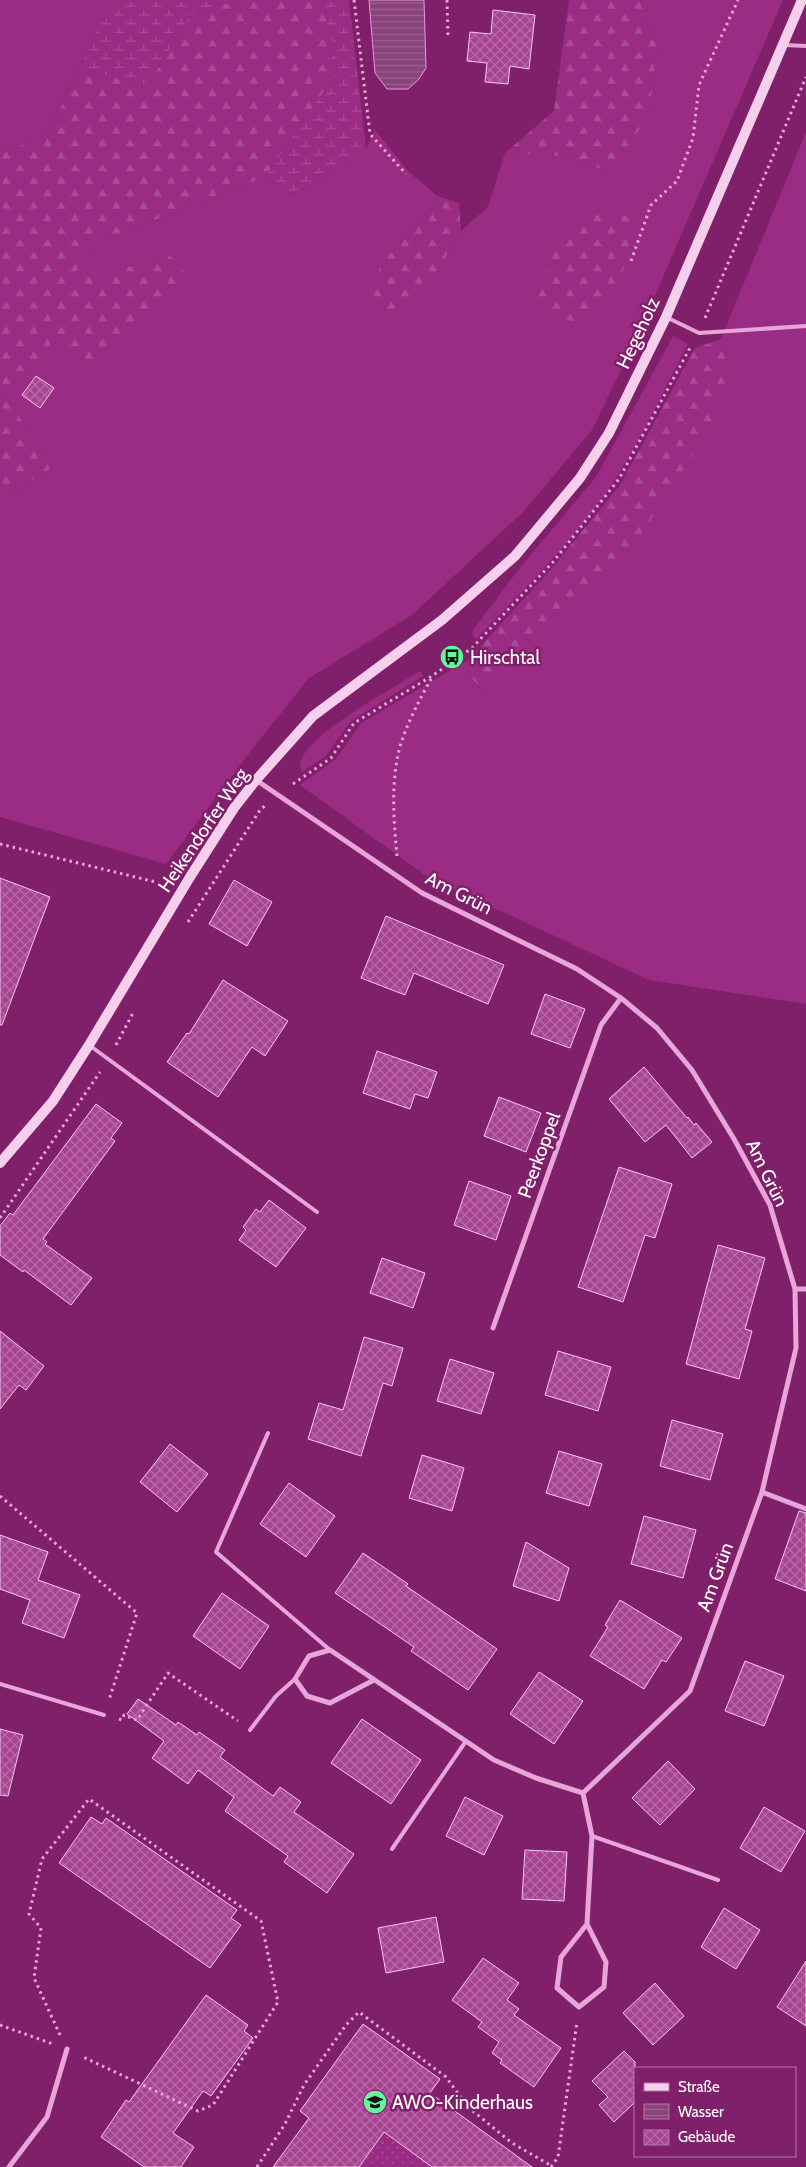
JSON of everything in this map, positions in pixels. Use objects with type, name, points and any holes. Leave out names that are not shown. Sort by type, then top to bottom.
[{"type":"street","name":"Hegeholz","points":[[428,630],[515,556],[580,478],[609,434],[666,317],[802,0]]},
{"type":"street","name":"Heikendorfer Weg","points":[[0,1163],[53,1101],[190,877],[234,808],[256,780],[313,716],[428,630]]},
{"type":"street","name":"Am Grün","points":[[256,780],[422,892],[577,969],[622,998],[657,1028],[692,1070],[734,1139],[770,1205],[795,1289],[796,1348],[762,1492],[690,1691],[583,1793]]},
{"type":"street","name":"Peerkoppel","points":[[493,1328],[601,1025],[622,998]]},
{"type":"street","points":[[795,1289],[806,1289]]},
{"type":"street","points":[[762,1492],[806,1509]]},
{"type":"street","points":[[374,1680],[330,1703],[307,1696],[295,1679],[309,1656],[330,1650],[494,1760],[536,1778],[583,1793],[592,1836],[587,1924],[606,1962],[604,1987],[579,2007],[557,1988],[561,1957],[587,1924]]},
{"type":"street","points":[[9,2167],[46,2116],[67,2049]]},
{"type":"lane","points":[[782,45],[806,46]]},
{"type":"lane","points":[[666,317],[699,333],[806,326]]},
{"type":"lane","points":[[89,1045],[317,1212]]},
{"type":"lane","points":[[268,1433],[216,1552],[330,1650]]},
{"type":"lane","points":[[250,1730],[276,1696],[295,1679]]},
{"type":"lane","points":[[0,1684],[104,1716]]},
{"type":"lane","points":[[392,1849],[466,1741]]},
{"type":"lane","points":[[592,1836],[718,1880]]},
{"type":"path","points":[[354,0],[370,134],[406,174]]},
{"type":"path","points":[[447,0],[448,37]]},
{"type":"path","points":[[631,261],[651,204],[677,181],[693,138],[699,85],[738,0]]},
{"type":"path","points":[[398,876],[394,812],[398,755],[417,704],[432,676]]},
{"type":"path","points":[[0,844],[157,882]]},
{"type":"path","points":[[0,1496],[137,1613],[104,1716]]},
{"type":"path","points":[[137,1720],[168,1673],[250,1730]]},
{"type":"path","points":[[0,2025],[67,2049],[198,2111],[213,2105],[278,2002],[261,1921],[89,1800],[42,1859],[29,1914],[41,1928],[34,1978],[67,2049]]},
{"type":"path","points":[[257,2167],[285,2124],[304,2085],[346,2025],[359,2012],[446,2078],[468,2107],[512,2142],[552,2166],[558,2157],[579,2007]]},
{"type":"green space","points":[[0,0],[116,0],[99,26],[48,134],[13,149],[0,148]]},
{"type":"green space","points":[[116,0],[240,0],[192,12],[148,85],[79,69],[99,25]]},
{"type":"green space","points":[[240,0],[323,0],[338,71],[265,177],[95,243],[68,283],[170,256],[187,275],[96,366],[57,336],[7,398],[52,467],[0,502],[0,148],[13,149],[48,134],[79,69],[148,85],[192,12]]},
{"type":"green space","points":[[323,0],[349,0],[366,149],[337,173],[291,194],[265,177],[338,71]]},
{"type":"green space","points":[[569,0],[640,0],[657,47],[649,115],[611,172],[562,156],[505,153],[554,111]]},
{"type":"green space","points":[[640,0],[783,0],[637,337],[592,430],[523,512],[412,615],[309,678],[253,748],[166,864],[0,817],[0,502],[52,467],[7,398],[57,335],[96,365],[170,256],[67,284],[95,243],[265,177],[292,194],[337,173],[366,149],[375,130],[408,171],[437,196],[422,221],[382,261],[438,270],[461,231],[488,207],[505,153],[562,156],[611,172],[649,114],[657,47]]},
{"type":"green space","points":[[806,132],[806,1004],[649,980],[428,877],[300,785],[336,759],[361,723],[468,660],[469,675],[483,691],[731,364],[721,339]]},
{"type":"green space","points":[[437,196],[459,203],[461,231],[438,270],[389,313],[369,299],[382,261],[422,221]]},
{"type":"green space","points":[[596,215],[637,217],[622,274],[588,323],[565,320],[537,296],[556,239]]},
{"type":"green space","points":[[673,336],[688,344],[646,427],[618,475],[569,540],[476,639],[471,633],[518,570],[596,477]]},
{"type":"green space","points":[[721,339],[731,363],[711,426],[630,552],[483,691],[469,675],[468,660],[552,568],[620,485],[695,348]]},
{"type":"green space","points":[[420,671],[423,676],[351,721],[325,757],[301,772],[302,758],[313,743],[341,720]]},
{"type":"green space","points":[[384,2132],[432,2167],[359,2167]]},
{"type":"water","points":[[369,0],[424,0],[426,68],[419,79],[408,89],[387,89],[375,73]]},
{"type":"building","points":[[493,10],[535,15],[529,69],[510,66],[508,84],[485,82],[487,63],[467,61],[470,32],[491,34]]},
{"type":"building","points":[[36,376],[54,388],[40,408],[22,395]]},
{"type":"building","points":[[0,878],[50,897],[2,1025],[0,1025]]},
{"type":"building","points":[[234,880],[272,902],[247,946],[209,924]]},
{"type":"building","points":[[386,916],[504,965],[488,1004],[414,973],[405,995],[361,978]]},
{"type":"building","points":[[223,980],[288,1021],[265,1056],[252,1047],[218,1097],[167,1062],[187,1033],[189,1034]]},
{"type":"building","points":[[545,994],[585,1009],[570,1048],[531,1034]]},
{"type":"building","points":[[377,1051],[437,1072],[428,1098],[415,1094],[410,1109],[363,1093]]},
{"type":"building","points":[[644,1067],[687,1118],[694,1125],[696,1123],[712,1142],[692,1158],[666,1125],[645,1142],[609,1099]]},
{"type":"building","points":[[499,1097],[541,1113],[526,1152],[484,1136]]},
{"type":"building","points":[[96,1104],[122,1123],[111,1138],[115,1141],[43,1239],[47,1242],[45,1244],[92,1278],[71,1305],[24,1270],[23,1272],[0,1255],[0,1226],[10,1213],[13,1215]]},
{"type":"building","points":[[619,1167],[672,1184],[655,1238],[645,1235],[623,1302],[578,1287]]},
{"type":"building","points":[[469,1181],[511,1196],[496,1240],[454,1225]]},
{"type":"building","points":[[269,1200],[306,1228],[276,1267],[239,1240],[246,1230],[243,1227],[256,1209],[260,1212]]},
{"type":"building","points":[[718,1245],[765,1258],[745,1329],[752,1331],[739,1379],[686,1364]]},
{"type":"building","points":[[382,1258],[425,1273],[413,1308],[370,1293]]},
{"type":"building","points":[[0,1331],[44,1366],[26,1390],[19,1385],[0,1409]]},
{"type":"building","points":[[364,1337],[403,1348],[392,1386],[383,1383],[361,1456],[308,1439],[319,1403],[343,1410]]},
{"type":"building","points":[[558,1351],[611,1367],[598,1411],[545,1395]]},
{"type":"building","points":[[450,1359],[494,1373],[481,1414],[437,1401]]},
{"type":"building","points":[[672,1420],[723,1434],[710,1480],[660,1466]]},
{"type":"building","points":[[170,1444],[208,1474],[177,1512],[140,1482]]},
{"type":"building","points":[[559,1451],[602,1464],[589,1506],[546,1493]]},
{"type":"building","points":[[422,1455],[464,1468],[452,1511],[409,1498]]},
{"type":"building","points":[[289,1483],[335,1516],[306,1557],[260,1524]]},
{"type":"building","points":[[799,1511],[806,1513],[806,1591],[775,1579]]},
{"type":"building","points":[[644,1516],[696,1530],[683,1578],[631,1564]]},
{"type":"building","points":[[0,1535],[48,1552],[38,1580],[80,1595],[64,1638],[22,1623],[30,1600],[0,1589]]},
{"type":"building","points":[[526,1542],[569,1568],[559,1601],[513,1586]]},
{"type":"building","points":[[363,1553],[408,1584],[406,1586],[497,1649],[468,1690],[411,1651],[414,1647],[335,1593]]},
{"type":"building","points":[[222,1593],[269,1626],[240,1669],[193,1636]]},
{"type":"building","points":[[620,1600],[682,1638],[666,1662],[662,1660],[644,1689],[590,1656],[608,1627],[605,1625]]},
{"type":"building","points":[[745,1661],[784,1676],[764,1726],[725,1711]]},
{"type":"building","points":[[539,1672],[583,1701],[554,1744],[510,1714]]},
{"type":"building","points":[[138,1699],[176,1725],[178,1722],[197,1735],[199,1732],[225,1750],[220,1757],[273,1796],[280,1787],[301,1802],[294,1812],[354,1854],[327,1893],[284,1862],[288,1856],[225,1811],[234,1797],[198,1770],[188,1784],[152,1758],[164,1741],[127,1714]]},
{"type":"building","points":[[362,1719],[421,1760],[391,1804],[331,1763]]},
{"type":"building","points":[[0,1729],[23,1735],[8,1796],[0,1795]]},
{"type":"building","points":[[668,1761],[695,1789],[660,1825],[632,1798]]},
{"type":"building","points":[[465,1797],[503,1816],[484,1855],[446,1836]]},
{"type":"building","points":[[764,1807],[805,1831],[781,1872],[740,1848]]},
{"type":"building","points":[[91,1817],[102,1824],[106,1818],[237,1910],[231,1918],[241,1925],[210,1968],[59,1863]]},
{"type":"building","points":[[525,1850],[567,1852],[564,1901],[522,1899]]},
{"type":"building","points":[[724,1908],[760,1930],[736,1969],[701,1947]]},
{"type":"building","points":[[436,1917],[444,1962],[386,1973],[378,1928]]},
{"type":"building","points":[[483,1958],[519,1983],[507,2000],[519,2009],[514,2015],[561,2048],[534,2087],[500,2063],[502,2060],[492,2053],[499,2042],[478,2027],[482,2022],[452,2000]]},
{"type":"building","points":[[806,1961],[806,2026],[777,2007]]},
{"type":"building","points":[[655,1983],[684,2016],[653,2045],[623,2013]]},
{"type":"building","points":[[206,1995],[248,2025],[244,2031],[253,2038],[211,2096],[203,2091],[173,2133],[194,2147],[181,2167],[144,2167],[101,2137],[126,2100],[129,2102]]},
{"type":"building","name":"AWO-Kinderhaus","points":[[363,2024],[440,2079],[430,2093],[532,2167],[432,2167],[384,2132],[359,2167],[273,2167],[309,2118],[300,2111]]},
{"type":"building","points":[[624,2051],[635,2062],[634,2103],[614,2122],[599,2105],[608,2097],[592,2081]]},
{"type":"place","name":"Hirschtal","points":[[452,657]]},
{"type":"place","name":"AWO-Kinderhaus","points":[[375,2102]]}]
